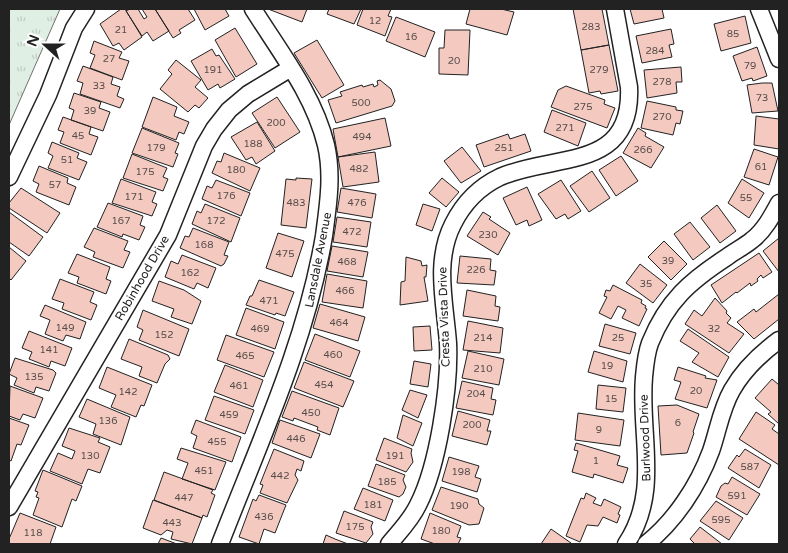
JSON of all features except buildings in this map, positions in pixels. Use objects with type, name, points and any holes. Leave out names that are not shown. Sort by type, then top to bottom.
[{"type":"street","points":[[9,177],[48,96],[74,28],[86,9]]},
{"type":"street","name":"Lansdale Avenue","points":[[220,544],[286,374],[308,310],[317,277],[329,203],[330,175],[327,147],[316,114],[291,68],[253,9]]},
{"type":"street","name":"Cresta Vista Drive","points":[[389,544],[418,506],[428,481],[436,451],[448,361],[442,269],[444,242],[466,204],[480,190],[499,178],[582,158],[607,145],[625,125],[630,99],[629,87],[615,9]]},
{"type":"street","points":[[759,9],[779,59]]},
{"type":"street","name":"Robinhood Drive","points":[[9,507],[168,235],[204,146],[214,129],[229,110],[248,94],[291,68]]},
{"type":"street","name":"Burlwood Drive","points":[[626,544],[639,520],[646,498],[648,473],[643,396],[647,355],[655,332],[676,297],[694,280],[752,241],[779,203]]},
{"type":"street","points":[[646,544],[666,525],[698,480],[732,391],[746,369],[763,352],[779,340]]},
{"type":"green space","points":[[9,9],[60,9],[9,125]]}]
